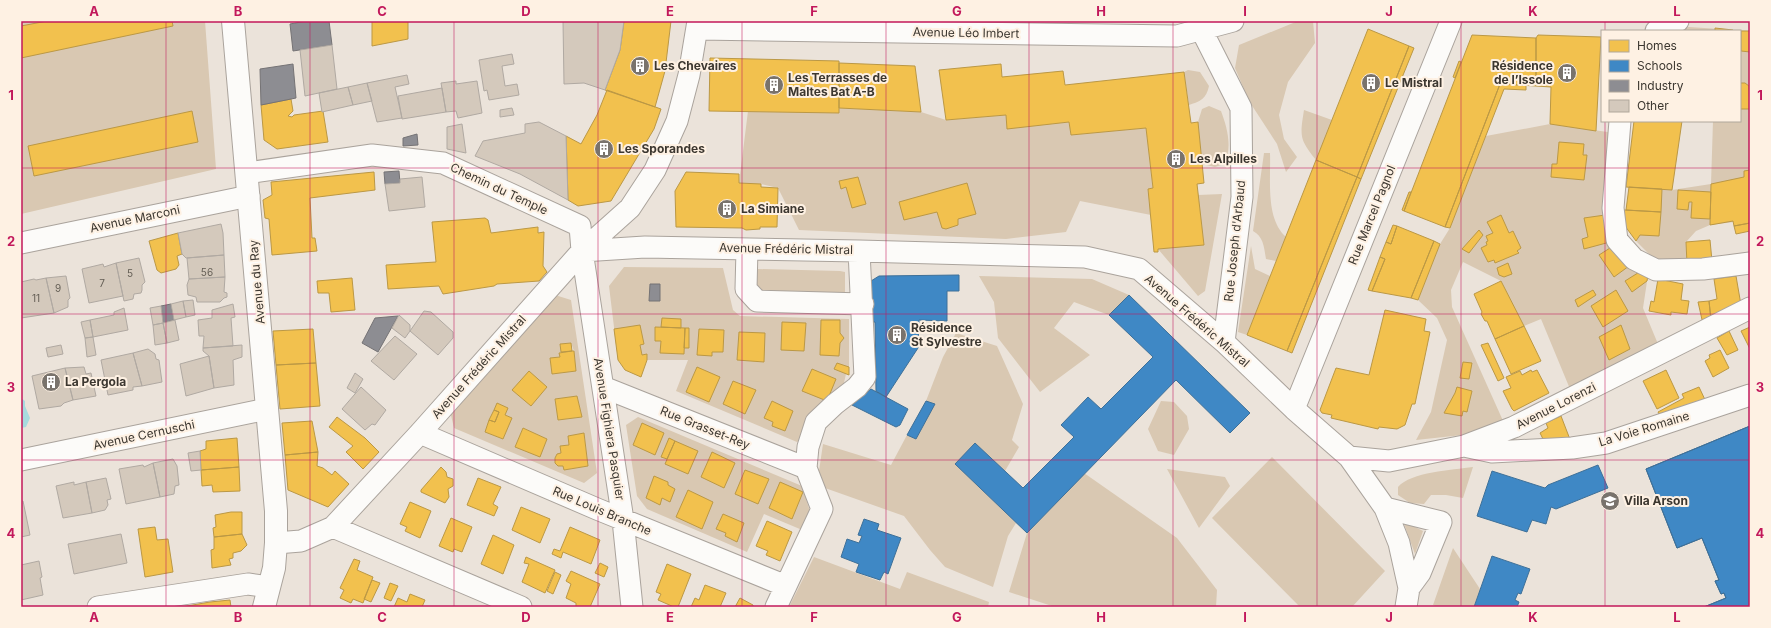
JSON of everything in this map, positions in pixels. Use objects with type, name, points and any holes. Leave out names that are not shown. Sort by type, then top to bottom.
[{"type":"main road","name":"Avenue du Ray","points":[[233,21],[276,511],[274,568],[266,597]]},
{"type":"street","name":"Avenue Léo Imbert","points":[[698,25],[1177,36],[1200,25],[1233,21]]},
{"type":"street","name":"Rue Marcel Pagnol","points":[[1294,409],[1451,21]]},
{"type":"street","points":[[1657,30],[1663,25],[1678,21]]},
{"type":"street","points":[[582,251],[630,208],[655,170],[677,121],[689,76],[698,25]]},
{"type":"street","name":"Rue Joseph d'Arbaud","points":[[1200,25],[1241,108],[1242,197],[1224,342]]},
{"type":"street","points":[[1620,122],[1612,208],[1617,240],[1634,259],[1656,270],[1703,269],[1750,263]]},
{"type":"street","name":"Chemin du Temple","points":[[247,173],[372,155],[443,163],[580,226],[582,251]]},
{"type":"street","name":"Avenue Marconi","points":[[21,243],[249,196]]},
{"type":"street","name":"Avenue Frédéric Mistral","points":[[276,543],[301,541],[333,527],[420,433],[582,251],[645,247],[1085,257],[1139,269],[1224,342],[1294,409],[1349,457],[1385,508],[1399,543],[1408,598]]},
{"type":"street","points":[[747,249],[746,289],[757,301],[863,304]]},
{"type":"street","name":"Avenue Fighiera Pasquier","points":[[582,251],[623,520],[632,607]]},
{"type":"street","points":[[776,607],[822,509],[806,468],[808,448],[816,422],[835,404],[857,387],[865,377],[863,304],[859,251]]},
{"type":"street","name":"Avenue Lorenzi","points":[[1349,457],[1389,460],[1464,446],[1514,427],[1750,308]]},
{"type":"street","name":"Rue Grasset-Rey","points":[[603,387],[806,468]]},
{"type":"street","name":"La Voie Romaine","points":[[1464,446],[1492,452],[1572,448],[1606,443],[1750,395]]},
{"type":"street","name":"Avenue Cernuschi","points":[[21,460],[267,409]]},
{"type":"street","name":"Rue Louis Branche","points":[[420,433],[623,520],[786,586]]},
{"type":"street","points":[[1385,508],[1441,522],[1408,598]]},
{"type":"street","points":[[333,527],[521,607]]},
{"type":"street","points":[[98,607],[248,584],[266,597]]},
{"type":"shaded area","points":[[21,21],[205,21],[216,169],[21,214]]},
{"type":"shaded area","points":[[1298,21],[1313,21],[1315,43],[1288,82],[1279,115],[1284,139],[1297,157],[1286,172],[1277,144],[1249,101],[1235,68],[1239,45]]},
{"type":"shaded area","points":[[1689,27],[1735,30],[1674,30]]},
{"type":"shaded area","points":[[1741,30],[1750,31],[1750,220],[1710,225],[1696,231],[1686,242],[1687,264],[1657,262],[1636,241],[1640,235],[1659,235],[1662,189],[1672,190],[1711,184],[1713,122],[1741,122]]},
{"type":"shaded area","points":[[1188,70],[1200,72],[1209,86],[1205,97],[1189,105],[1184,72]]},
{"type":"shaded area","points":[[1209,106],[1221,111],[1229,144],[1227,158],[1224,164],[1215,167],[1202,164],[1198,122],[1202,109]]},
{"type":"shaded area","points":[[839,108],[921,112],[946,120],[1006,115],[1007,128],[1069,122],[1071,135],[1146,128],[1153,188],[1148,189],[1151,215],[1080,201],[1066,232],[1006,239],[799,230],[778,188],[761,184],[761,187],[739,183],[748,111]]},
{"type":"shaded area","points":[[1304,110],[1332,120],[1316,160],[1306,147],[1302,137]]},
{"type":"shaded area","points":[[1550,124],[1615,133],[1603,229],[1648,275],[1643,308],[1658,344],[1570,389],[1541,319],[1524,326],[1501,281],[1463,262],[1451,290],[1452,307],[1504,423],[1490,432],[1416,440],[1431,412],[1447,340],[1437,318],[1418,300],[1440,244],[1450,228],[1486,136]]},
{"type":"shaded area","points":[[1264,153],[1270,153],[1270,198],[1272,209],[1279,229],[1286,237],[1276,261],[1266,259],[1261,240],[1257,233],[1253,231]]},
{"type":"shaded area","points":[[1222,194],[1205,291],[1198,296],[1158,249],[1204,244],[1198,195]]},
{"type":"shaded area","points":[[1251,246],[1255,269],[1270,276],[1247,335],[1238,332]]},
{"type":"shaded area","points":[[624,267],[723,268],[733,310],[740,316],[849,319],[849,375],[846,374],[843,387],[797,442],[676,391],[688,360],[618,360],[609,286]]},
{"type":"shaded area","points":[[758,269],[845,272],[845,292],[840,296],[758,293],[754,271]]},
{"type":"shaded area","points":[[979,276],[1092,279],[1129,295],[1109,315],[1074,302],[1054,328],[1090,355],[1040,392],[998,338],[994,302]]},
{"type":"shaded area","points":[[555,295],[571,300],[597,473],[584,483],[454,428],[450,411]],"holes":[[[571,343],[574,351],[576,371],[552,374],[550,358],[560,357],[560,344]],[[577,396],[582,417],[558,420],[555,399]],[[497,403],[508,408],[505,415],[511,418],[503,439],[485,432]],[[523,428],[547,439],[540,456],[515,447]],[[584,433],[588,466],[564,470],[563,466],[558,466],[555,458],[557,454],[561,453],[560,446],[569,445],[568,436]]]},
{"type":"shaded area","points":[[956,333],[997,346],[1023,404],[1012,440],[1019,447],[1005,471],[975,443],[956,464],[1016,523],[1008,536],[993,587],[945,567],[904,516],[825,488],[819,471],[823,444],[891,465],[907,435],[916,439],[934,405],[926,401],[943,357]]},
{"type":"shaded area","points":[[1161,401],[1174,402],[1187,416],[1189,429],[1174,455],[1158,451],[1148,429]]},
{"type":"shaded area","points":[[638,417],[802,486],[812,518],[807,532],[764,514],[747,552],[647,509],[637,496],[626,425]]},
{"type":"shaded area","points":[[1272,457],[1385,571],[1352,607],[1300,607],[1212,518]]},
{"type":"shaded area","points":[[1473,467],[1463,498],[1446,495],[1431,495],[1424,504],[1410,503],[1398,495],[1398,487],[1412,478],[1432,472]]},
{"type":"shaded area","points":[[1167,469],[1225,477],[1230,486],[1199,528]]},
{"type":"shaded area","points":[[1084,473],[1177,538],[1217,590],[1216,607],[1055,607],[1009,592],[1027,533]]},
{"type":"shaded area","points":[[1403,521],[1423,531],[1415,554]]},
{"type":"shaded area","points":[[1453,548],[1480,589],[1474,607],[1438,607],[1433,605]]},
{"type":"shaded area","points":[[814,557],[900,589],[907,572],[989,602],[988,607],[789,607]]},
{"type":"water","points":[[21,398],[25,401],[25,406],[30,418],[26,427],[21,428]]},
{"type":"building: Homes","points":[[47,21],[172,21],[173,26],[21,58],[21,26]]},
{"type":"building: Homes","points":[[372,21],[408,21],[408,39],[372,46]]},
{"type":"building: Homes","name":"Les Chevaires","points":[[624,21],[671,21],[665,71],[655,107],[605,90],[620,50]]},
{"type":"building: Homes","points":[[1715,28],[1733,30],[1715,30]]},
{"type":"building: Homes","name":"Le Mistral","points":[[1368,29],[1409,46],[1357,177],[1316,160]]},
{"type":"building: Homes","points":[[1741,31],[1750,31],[1750,52],[1741,51]]},
{"type":"building: Homes","points":[[1472,35],[1536,38],[1536,86],[1500,84],[1445,227],[1404,211]]},
{"type":"building: Homes","name":"Résidence de l’Issole","points":[[1538,35],[1601,37],[1596,131],[1550,124],[1551,87],[1536,86],[1536,38]]},
{"type":"building: Homes","points":[[1409,46],[1414,48],[1361,179],[1357,177]]},
{"type":"building: Homes","name":"Les Terrasses de Maltes Bat A-B","points":[[710,58],[839,61],[839,113],[709,111]]},
{"type":"building: Homes","points":[[1459,61],[1461,62],[1455,78],[1453,77]]},
{"type":"building: Homes","points":[[839,63],[915,66],[921,112],[839,108]]},
{"type":"building: Homes","name":"Les Alpilles","points":[[1001,64],[1002,77],[1063,71],[1065,85],[1184,72],[1191,123],[1198,122],[1204,183],[1197,184],[1204,245],[1158,249],[1158,252],[1154,252],[1148,189],[1153,188],[1146,128],[1071,135],[1069,122],[1007,129],[1006,115],[946,120],[939,70]]},
{"type":"building: Homes","points":[[1741,83],[1745,83],[1749,86],[1750,109],[1741,109]]},
{"type":"building: Homes","points":[[1500,84],[1526,85],[1526,90],[1504,89],[1450,228],[1445,227]]},
{"type":"building: Homes","name":"Les Sporandes","points":[[607,90],[661,109],[654,129],[611,201],[578,206],[568,200],[566,136],[581,144],[597,115]]},
{"type":"building: Homes","points":[[291,99],[293,111],[288,116],[292,117],[294,115],[323,111],[328,142],[277,149],[264,140],[261,105]]},
{"type":"building: Homes","points":[[192,111],[198,142],[34,176],[28,146]]},
{"type":"building: Homes","points":[[1634,122],[1682,122],[1672,190],[1626,187]]},
{"type":"building: Homes","points":[[1559,142],[1584,144],[1583,155],[1587,155],[1584,180],[1551,177],[1552,164],[1557,164]]},
{"type":"building: Homes","points":[[1316,160],[1357,177],[1287,351],[1247,335]]},
{"type":"building: Homes","points":[[1750,170],[1750,223],[1734,226],[1733,221],[1710,225],[1711,184],[1744,177],[1744,171]]},
{"type":"building: Homes","points":[[374,172],[375,190],[310,198],[312,238],[315,238],[317,251],[272,255],[269,219],[265,218],[263,200],[272,195],[271,182]]},
{"type":"building: Homes","name":"La Simiane","points":[[686,172],[739,174],[739,183],[761,184],[761,187],[778,188],[777,227],[760,227],[760,229],[746,230],[742,228],[676,227],[675,191]]},
{"type":"building: Homes","points":[[858,177],[866,204],[852,208],[846,187],[841,189],[839,181]]},
{"type":"building: Homes","points":[[1357,177],[1361,179],[1292,353],[1287,351]]},
{"type":"building: Homes","points":[[967,183],[976,214],[958,219],[958,225],[946,229],[942,228],[937,212],[904,220],[899,202]]},
{"type":"building: Homes","points":[[1629,187],[1662,189],[1661,212],[1626,210]]},
{"type":"building: Homes","points":[[1678,190],[1711,192],[1710,219],[1691,218],[1692,202],[1689,202],[1688,210],[1677,209]]},
{"type":"building: Homes","points":[[1409,192],[1411,192],[1404,211],[1402,210]]},
{"type":"building: Homes","points":[[1624,210],[1661,212],[1659,236],[1640,235],[1636,241],[1625,226]]},
{"type":"building: Homes","points":[[1501,215],[1509,233],[1513,231],[1521,248],[1517,251],[1519,253],[1495,263],[1494,260],[1488,262],[1481,248],[1487,245],[1486,242],[1488,241],[1486,236],[1493,233],[1487,222]]},
{"type":"building: Homes","points":[[1605,215],[1610,242],[1584,249],[1582,239],[1588,237],[1584,218]]},
{"type":"building: Homes","points":[[485,218],[488,220],[491,233],[538,227],[538,233],[544,232],[543,266],[547,272],[539,281],[497,284],[494,286],[443,294],[439,286],[388,289],[386,265],[436,262],[432,222]]},
{"type":"building: Homes","points":[[1750,223],[1750,231],[1736,234],[1734,226]]},
{"type":"building: Homes","points":[[1393,225],[1397,226],[1391,244],[1386,242]]},
{"type":"building: Homes","points":[[1397,226],[1434,241],[1411,298],[1372,291],[1385,259],[1380,257],[1386,242],[1391,244]]},
{"type":"building: Homes","points":[[1479,230],[1483,235],[1469,253],[1462,249]]},
{"type":"building: Homes","points":[[178,233],[182,254],[177,256],[179,265],[176,269],[161,273],[157,270],[149,241]]},
{"type":"building: Homes","points":[[1710,240],[1712,261],[1687,264],[1686,242]]},
{"type":"building: Homes","points":[[1434,241],[1440,244],[1418,300],[1411,298]]},
{"type":"building: Homes","points":[[1610,248],[1629,266],[1614,277],[1599,255]]},
{"type":"building: Homes","points":[[1380,257],[1385,259],[1372,291],[1368,290]]},
{"type":"building: Homes","points":[[1508,263],[1512,274],[1504,277],[1499,275],[1497,268]]},
{"type":"building: Homes","points":[[1641,271],[1648,275],[1647,281],[1632,292],[1625,281]]},
{"type":"building: Homes","points":[[1736,276],[1741,305],[1711,320],[1709,301],[1717,299],[1714,279]]},
{"type":"building: Homes","points":[[352,278],[355,310],[331,312],[329,293],[318,293],[317,281]]},
{"type":"building: Homes","points":[[1658,279],[1683,284],[1681,300],[1689,301],[1687,314],[1671,312],[1671,315],[1649,311],[1651,301],[1654,302]]},
{"type":"building: Homes","points":[[1501,281],[1524,326],[1495,339],[1487,321],[1485,321],[1481,314],[1482,312],[1474,294]]},
{"type":"building: Homes","points":[[1593,290],[1596,295],[1578,307],[1575,300]]},
{"type":"building: Homes","points":[[1616,290],[1628,311],[1603,327],[1591,306]]},
{"type":"building: Homes","points":[[1709,301],[1711,320],[1703,324],[1698,302]]},
{"type":"building: Homes","points":[[1385,310],[1426,319],[1424,331],[1430,332],[1415,404],[1412,404],[1405,425],[1397,429],[1379,427],[1378,429],[1331,418],[1332,415],[1322,413],[1320,410],[1336,368],[1369,375]]},
{"type":"building: Homes","points":[[662,318],[681,319],[681,328],[661,327]]},
{"type":"building: Homes","points":[[821,320],[840,320],[840,333],[844,338],[840,343],[839,356],[820,355]]},
{"type":"building: Homes","points":[[782,322],[806,323],[804,351],[781,350]]},
{"type":"building: Homes","points":[[640,325],[644,344],[640,345],[642,355],[647,354],[647,360],[641,377],[625,370],[618,360],[614,329]]},
{"type":"building: Homes","points":[[1621,325],[1630,349],[1609,360],[1599,337]]},
{"type":"building: Homes","points":[[1524,326],[1541,361],[1511,374],[1495,339]]},
{"type":"building: Homes","points":[[655,327],[685,328],[684,354],[660,353],[661,341],[655,341]]},
{"type":"building: Homes","points":[[1750,327],[1750,349],[1741,331]]},
{"type":"building: Homes","points":[[685,328],[689,328],[689,348],[684,348]]},
{"type":"building: Homes","points":[[313,329],[316,363],[276,365],[273,331]]},
{"type":"building: Homes","points":[[699,329],[724,330],[723,352],[712,352],[712,356],[697,355]]},
{"type":"building: Homes","points":[[1729,331],[1738,350],[1727,355],[1717,338]]},
{"type":"building: Homes","points":[[739,332],[765,333],[764,362],[737,360]]},
{"type":"building: Homes","points":[[571,343],[572,351],[561,352],[560,344]]},
{"type":"building: Homes","points":[[1488,343],[1504,378],[1498,381],[1481,345]]},
{"type":"building: Homes","points":[[1720,350],[1729,368],[1713,377],[1705,361],[1710,358],[1709,355]]},
{"type":"building: Homes","points":[[574,351],[576,371],[552,374],[550,358],[560,357],[559,353]]},
{"type":"building: Homes","points":[[1463,362],[1472,363],[1469,379],[1460,378]]},
{"type":"building: Homes","points":[[316,363],[320,406],[280,409],[276,365]]},
{"type":"building: Homes","points":[[837,363],[849,367],[849,375],[834,369]]},
{"type":"building: Homes","points":[[697,367],[720,377],[709,402],[686,392]]},
{"type":"building: Homes","points":[[812,369],[836,379],[827,401],[802,391]]},
{"type":"building: Homes","points":[[1531,370],[1532,372],[1537,370],[1549,393],[1514,411],[1503,391],[1511,388],[1506,377],[1520,371],[1522,375]]},
{"type":"building: Homes","points":[[1666,370],[1679,398],[1657,409],[1643,381]]},
{"type":"building: Homes","points":[[529,371],[547,387],[531,406],[512,390]]},
{"type":"building: Homes","points":[[733,381],[756,390],[745,414],[723,404]]},
{"type":"building: Homes","points":[[1457,387],[1472,391],[1467,412],[1463,411],[1462,416],[1444,413]]},
{"type":"building: Homes","points":[[1699,387],[1707,404],[1661,418],[1658,412],[1684,398],[1682,394]]},
{"type":"building: Homes","points":[[577,396],[582,417],[558,420],[555,399]]},
{"type":"building: Homes","points":[[772,401],[793,411],[785,431],[772,426],[773,422],[764,418]]},
{"type":"building: Homes","points":[[497,403],[508,408],[505,415],[512,418],[503,439],[485,432],[489,420],[495,422],[499,412],[494,410]]},
{"type":"building: Homes","points":[[494,410],[499,412],[495,422],[489,420]]},
{"type":"building: Homes","points":[[1561,416],[1571,442],[1545,443],[1540,433],[1548,428],[1546,423]]},
{"type":"building: Homes","points":[[337,417],[365,438],[379,452],[363,469],[346,452],[353,446],[329,427]]},
{"type":"building: Homes","points":[[312,421],[318,452],[285,455],[282,423]]},
{"type":"building: Homes","points":[[642,423],[664,433],[655,455],[633,445]]},
{"type":"building: Homes","points":[[523,428],[547,439],[540,457],[515,447]]},
{"type":"building: Homes","points":[[584,433],[588,466],[564,470],[563,466],[558,466],[555,463],[557,454],[561,453],[560,446],[569,445],[568,436]]},
{"type":"building: Homes","points":[[237,438],[239,467],[201,470],[200,451],[206,449],[206,441]]},
{"type":"building: Homes","points":[[669,438],[675,441],[667,459],[661,457]]},
{"type":"building: Homes","points":[[675,441],[698,451],[688,474],[665,464]]},
{"type":"building: Homes","points":[[318,452],[317,466],[323,468],[332,475],[335,471],[349,484],[328,507],[288,490],[285,455]]},
{"type":"building: Homes","points":[[712,452],[735,463],[724,488],[701,477]]},
{"type":"building: Homes","points":[[239,467],[240,491],[213,492],[212,485],[202,486],[201,470]]},
{"type":"building: Homes","points":[[441,467],[446,472],[447,477],[453,479],[453,486],[448,489],[449,497],[445,503],[421,492],[421,490]]},
{"type":"building: Homes","points":[[745,470],[769,479],[758,504],[735,494]]},
{"type":"building: Homes","points":[[654,476],[668,482],[668,485],[675,489],[670,502],[662,498],[660,505],[646,498]]},
{"type":"building: Homes","points":[[478,478],[501,487],[493,504],[498,507],[494,516],[467,505]]},
{"type":"building: Homes","points":[[780,482],[803,492],[792,519],[769,508]]},
{"type":"building: Homes","points":[[688,490],[713,502],[702,529],[676,517]]},
{"type":"building: Homes","points":[[410,502],[431,511],[420,538],[405,531],[407,527],[400,524]]},
{"type":"building: Homes","points":[[521,507],[550,519],[540,543],[512,530]]},
{"type":"building: Homes","points":[[231,512],[242,512],[242,534],[214,537],[213,528],[216,527],[215,515]]},
{"type":"building: Homes","points":[[723,514],[744,523],[737,542],[725,536],[726,533],[716,529]]},
{"type":"building: Homes","points":[[451,518],[472,527],[462,552],[454,549],[453,552],[439,546]]},
{"type":"building: Homes","points":[[767,521],[792,532],[780,561],[766,555],[768,551],[756,546]]},
{"type":"building: Homes","points":[[155,527],[157,540],[168,539],[173,572],[145,577],[138,529]]},
{"type":"building: Homes","points":[[570,527],[600,540],[591,564],[563,552],[561,558],[552,554],[554,549],[560,551]]},
{"type":"building: Homes","points":[[242,534],[247,545],[241,551],[233,553],[233,558],[229,559],[231,565],[212,568],[211,550],[214,549],[214,537]]},
{"type":"building: Homes","points":[[493,535],[514,545],[503,574],[481,564]]},
{"type":"building: Homes","points":[[526,557],[555,570],[545,593],[522,582],[529,564],[524,563]]},
{"type":"building: Homes","points":[[354,559],[360,561],[357,570],[373,577],[363,603],[353,599],[351,603],[340,598],[344,590],[340,588]]},
{"type":"building: Homes","points":[[600,563],[608,567],[604,577],[595,573]]},
{"type":"building: Homes","points":[[667,564],[691,574],[678,607],[674,607],[658,600],[661,594],[656,592]]},
{"type":"building: Homes","points":[[571,571],[600,584],[590,607],[576,607],[576,603],[566,598],[571,584],[566,581]]},
{"type":"building: Homes","points":[[555,572],[561,575],[553,594],[547,591]]},
{"type":"building: Homes","points":[[372,580],[380,583],[371,602],[364,599]]},
{"type":"building: Homes","points":[[390,583],[398,586],[391,601],[384,598]]},
{"type":"building: Homes","points":[[705,585],[726,593],[720,607],[691,607],[695,598],[699,600]]},
{"type":"building: Homes","points":[[410,594],[425,600],[422,607],[394,607],[398,598],[407,602]]},
{"type":"building: Homes","points":[[740,598],[753,605],[753,607],[735,607]]},
{"type":"building: Homes","points":[[230,600],[231,607],[181,607],[210,602]]},
{"type":"building: Schools","name":"Résidence St Sylvestre","points":[[959,275],[959,291],[947,291],[947,321],[919,320],[918,348],[886,397],[876,391],[875,322],[871,322],[871,281],[879,276]]},
{"type":"building: Schools","points":[[1129,295],[1250,413],[1230,433],[1176,380],[1027,533],[955,464],[975,443],[1023,488],[1074,437],[1061,425],[1088,397],[1101,409],[1153,357],[1109,315]]},
{"type":"building: Schools","points":[[871,389],[908,409],[900,425],[896,427],[852,405]]},
{"type":"building: Schools","points":[[926,401],[935,404],[916,439],[907,435]]},
{"type":"building: Schools","points":[[1750,426],[1750,607],[1704,607],[1726,598],[1724,593],[1721,594],[1715,581],[1719,580],[1702,538],[1677,548],[1646,469]]},
{"type":"building: Schools","points":[[1750,426],[1750,607],[1704,607],[1726,598],[1724,593],[1721,594],[1715,581],[1719,580],[1702,538],[1677,548],[1646,469]]},
{"type":"building: Schools","points":[[1598,465],[1608,488],[1556,509],[1551,507],[1546,524],[1532,520],[1527,532],[1477,516],[1492,471],[1545,488],[1548,485]]},
{"type":"building: Schools","points":[[864,519],[879,524],[877,530],[901,538],[888,574],[884,572],[880,580],[856,572],[859,564],[841,557],[847,539],[859,543],[862,536],[858,535]]},
{"type":"building: Schools","points":[[1492,556],[1530,569],[1521,594],[1518,593],[1515,600],[1519,602],[1517,607],[1474,607]]},
{"type":"building: Industry","points":[[306,21],[329,21],[332,45],[293,51],[290,24]]},
{"type":"building: Industry","points":[[293,64],[296,98],[261,105],[260,69]]},
{"type":"building: Industry","points":[[417,134],[418,145],[403,146],[403,138]]},
{"type":"building: Industry","points":[[399,171],[400,183],[385,184],[384,172]]},
{"type":"building: Industry","points":[[650,284],[660,284],[660,301],[649,301]]},
{"type":"building: Industry","points":[[171,304],[174,320],[163,323],[161,306]]},
{"type":"building: Industry","points":[[398,316],[378,352],[362,343],[375,318]]},
{"type":"building: Other","points":[[563,21],[624,21],[620,50],[605,90],[584,83],[564,84]]},
{"type":"building: Other","points":[[332,45],[337,89],[305,96],[300,50]]},
{"type":"building: Other","points":[[512,54],[514,64],[502,66],[505,86],[517,84],[519,95],[489,100],[487,90],[484,91],[479,60]]},
{"type":"building: Other","points":[[407,75],[409,84],[395,87],[402,118],[377,122],[367,83]]},
{"type":"building: Other","points":[[456,81],[456,84],[477,81],[482,113],[458,118],[456,111],[446,112],[441,83]]},
{"type":"building: Other","points":[[367,83],[372,101],[353,105],[348,87]]},
{"type":"building: Other","points":[[348,87],[353,105],[322,112],[319,93]]},
{"type":"building: Other","points":[[442,88],[446,112],[402,119],[398,96]]},
{"type":"building: Other","points":[[512,108],[514,115],[500,117],[500,110]]},
{"type":"building: Other","points":[[539,122],[566,136],[568,200],[520,174],[475,156],[483,141],[525,133],[525,124]]},
{"type":"building: Other","points":[[462,124],[466,153],[447,149],[447,127]]},
{"type":"building: Other","points":[[422,177],[425,207],[389,211],[385,184],[400,183],[400,179]]},
{"type":"building: Other","points":[[221,224],[224,255],[186,258],[182,254],[178,233]]},
{"type":"building: Other","points":[[224,255],[225,277],[189,279],[187,258]]},
{"type":"building: Other","points":[[139,258],[145,282],[142,285],[141,293],[134,294],[133,299],[124,301],[116,263]]},
{"type":"building: Other","points":[[116,263],[123,296],[89,303],[82,269],[103,264],[104,267]]},
{"type":"building: Other","points":[[66,276],[70,298],[68,300],[68,307],[54,313],[46,278]]},
{"type":"building: Other","points":[[225,277],[224,292],[227,293],[227,297],[220,302],[197,302],[196,297],[188,295],[187,285],[189,279]]},
{"type":"building: Other","points":[[46,278],[54,313],[21,318],[21,282]]},
{"type":"building: Other","points":[[193,300],[195,315],[186,317],[183,301]]},
{"type":"building: Other","points":[[183,301],[186,317],[174,320],[171,304]]},
{"type":"building: Other","points":[[233,304],[235,317],[231,318],[233,346],[203,348],[204,336],[199,336],[198,320],[212,318],[212,310]]},
{"type":"building: Other","points":[[161,306],[163,323],[153,325],[150,308]]},
{"type":"building: Other","points":[[124,308],[128,330],[93,337],[90,320],[114,315],[114,312]]},
{"type":"building: Other","points":[[424,311],[431,312],[453,332],[453,338],[438,355],[410,331]]},
{"type":"building: Other","points":[[399,315],[410,325],[410,331],[405,338],[392,328]]},
{"type":"building: Other","points":[[90,320],[93,337],[85,338],[81,322]]},
{"type":"building: Other","points":[[175,320],[179,340],[167,343],[163,323]]},
{"type":"building: Other","points":[[163,323],[167,343],[155,345],[153,325]]},
{"type":"building: Other","points":[[395,336],[417,354],[394,380],[371,361]]},
{"type":"building: Other","points":[[93,337],[96,355],[87,357],[85,338]]},
{"type":"building: Other","points":[[61,345],[63,354],[48,357],[46,348]]},
{"type":"building: Other","points":[[242,345],[242,357],[233,360],[234,385],[214,388],[209,356],[203,351],[203,348]]},
{"type":"building: Other","points":[[148,349],[155,354],[156,359],[159,360],[162,382],[142,386],[133,353]]},
{"type":"building: Other","points":[[133,353],[142,386],[133,387],[133,390],[108,395],[101,360]]},
{"type":"building: Other","points":[[209,356],[214,388],[186,396],[180,364]]},
{"type":"building: Other","points":[[84,367],[86,374],[91,373],[96,396],[73,400],[65,368]]},
{"type":"building: Other","name":"La Pergola","points":[[65,368],[73,400],[64,403],[61,406],[39,409],[32,376]]},
{"type":"building: Other","points":[[355,373],[363,379],[355,393],[347,388]]},
{"type":"building: Other","points":[[361,387],[386,410],[375,425],[372,424],[365,430],[342,409]]},
{"type":"building: Other","points":[[200,451],[201,470],[191,471],[188,453]]},
{"type":"building: Other","points":[[173,459],[177,466],[179,485],[175,486],[174,494],[160,497],[153,463]]},
{"type":"building: Other","points":[[153,463],[160,497],[126,504],[119,469],[143,465],[144,467]]},
{"type":"building: Other","points":[[106,478],[111,499],[107,500],[108,505],[105,510],[92,513],[86,482]]},
{"type":"building: Other","points":[[74,482],[74,485],[86,482],[92,513],[63,518],[56,486]]},
{"type":"building: Other","points":[[21,501],[23,501],[30,535],[21,537]]},
{"type":"building: Other","points":[[121,534],[127,563],[74,574],[68,544]]},
{"type":"building: Other","points":[[39,561],[43,595],[21,600],[21,565]]},
{"type":"place","name":"Les Chevaires","points":[[640,66]]},
{"type":"place","name":"Résidence de l’Issole","points":[[1567,73]]},
{"type":"place","name":"Le Mistral","points":[[1371,83]]},
{"type":"place","name":"Les Terrasses de Maltes Bat A-B","points":[[774,85]]},
{"type":"place","name":"Les Sporandes","points":[[604,149]]},
{"type":"place","name":"Les Alpilles","points":[[1176,159]]},
{"type":"place","name":"La Simiane","points":[[727,209]]},
{"type":"place","name":"Résidence St Sylvestre","points":[[897,335]]},
{"type":"place","name":"La Pergola","points":[[51,382]]},
{"type":"place","name":"Villa Arson","points":[[1610,501]]}]
